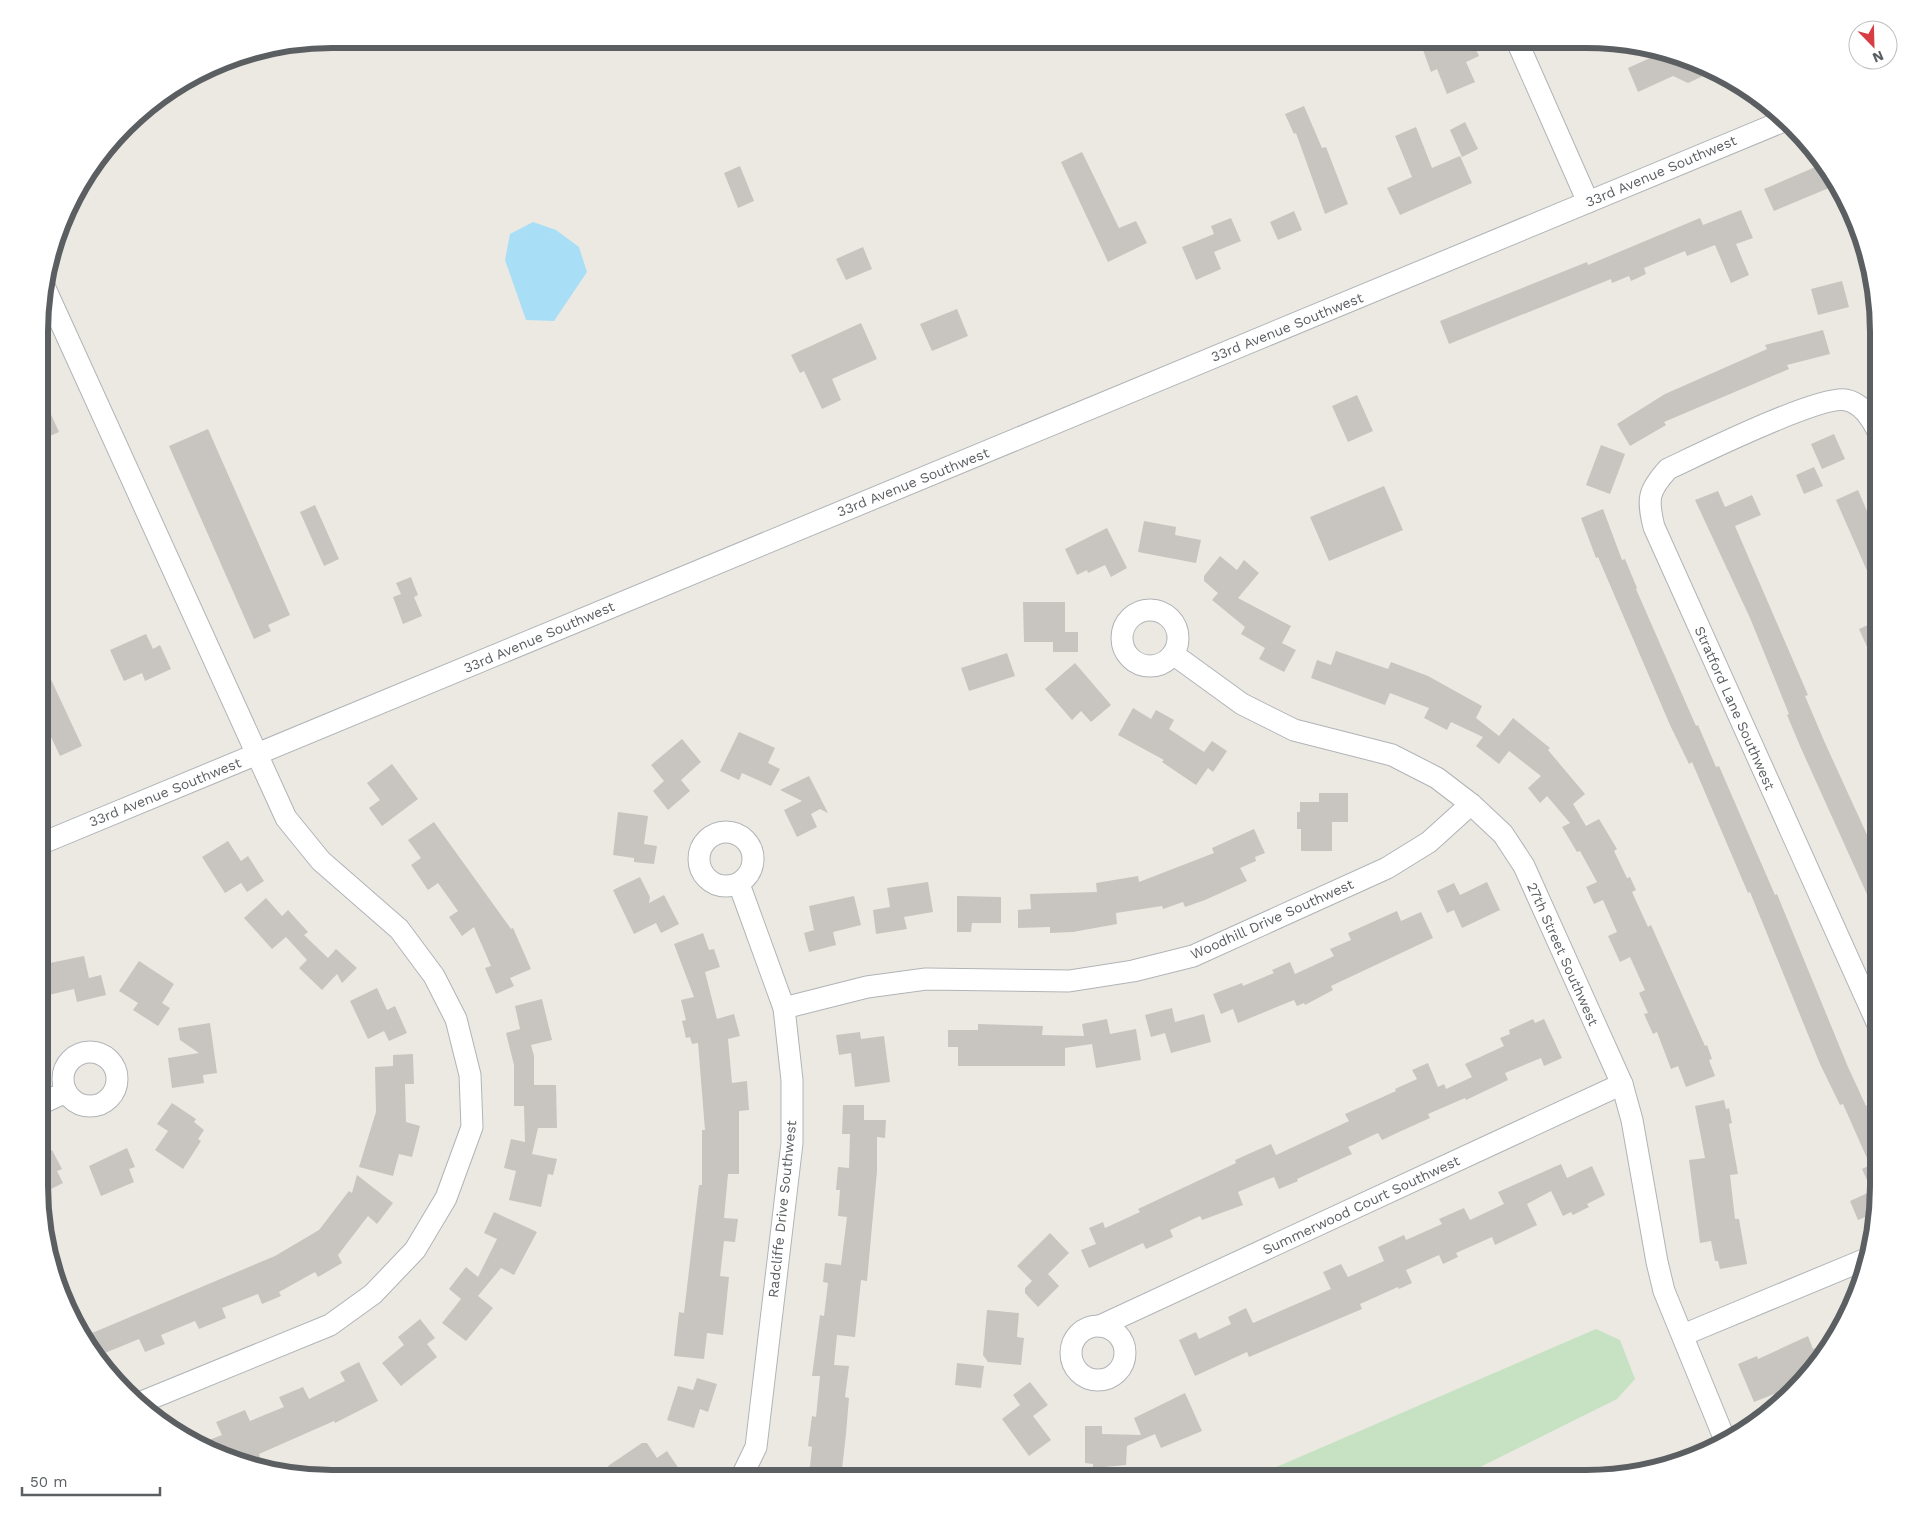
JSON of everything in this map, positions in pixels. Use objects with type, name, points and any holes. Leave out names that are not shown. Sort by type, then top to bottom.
[{"type":"street","points":[[1520,48],[1588,202]]},
{"type":"street","name":"33rd Avenue Southwest","points":[[47,841],[1779,123]]},
{"type":"street","points":[[50,298],[286,818],[321,861],[399,929],[434,976],[456,1020],[470,1075],[472,1127],[446,1198],[415,1250],[373,1294],[330,1325],[146,1400]]},
{"type":"street","name":"Stratford Lane Southwest","points":[[1870,418],[1861,408],[1846,400],[1818,404],[1668,469],[1653,485],[1648,504],[1654,527],[1870,1007]]},
{"type":"street","name":"27th Street Southwest","points":[[1173,654],[1242,704],[1294,730],[1392,755],[1437,778],[1471,804],[1503,834],[1524,866],[1622,1084],[1632,1120],[1657,1262],[1664,1291],[1723,1434]]},
{"type":"street","name":"Woodhill Drive Southwest","points":[[784,1008],[867,987],[926,979],[1069,981],[1133,970],[1193,956],[1387,868],[1429,842],[1471,804]]},
{"type":"street","name":"Radcliffe Drive Southwest","points":[[738,884],[784,1008],[792,1080],[792,1143],[756,1447],[745,1470]]},
{"type":"street","name":"Summerwood Court Southwest","points":[[1100,1326],[1622,1084]]},
{"type":"street","points":[[47,1101],[66,1092]]},
{"type":"street","points":[[1683,1335],[1860,1261]]},
{"type":"green space","points":[[1596,1329],[1620,1340],[1635,1379],[1617,1399],[1474,1470],[1270,1470]]},
{"type":"water","points":[[533,222],[556,230],[579,247],[587,272],[554,321],[526,320],[505,260],[510,234]]},
{"type":"building","points":[[1422,48],[1475,48],[1479,56],[1466,62],[1475,82],[1447,94],[1437,69],[1431,72]]},
{"type":"building","points":[[1655,56],[1707,74],[1688,83],[1673,76],[1638,92],[1628,68]]},
{"type":"building","points":[[1304,106],[1322,148],[1326,147],[1348,204],[1325,214],[1296,133],[1294,134],[1285,114]]},
{"type":"building","points":[[1465,122],[1478,149],[1462,157],[1450,130]]},
{"type":"building","points":[[1416,127],[1432,168],[1460,156],[1472,183],[1400,215],[1387,188],[1412,177],[1395,136]]},
{"type":"building","points":[[1082,152],[1119,228],[1136,221],[1147,243],[1108,262],[1061,162]]},
{"type":"building","points":[[740,166],[754,201],[738,208],[724,173]]},
{"type":"building","points":[[1817,166],[1830,187],[1774,211],[1764,189]]},
{"type":"building","points":[[1741,210],[1753,238],[1736,244],[1749,275],[1731,283],[1715,245],[1687,256],[1685,251],[1644,268],[1646,274],[1631,281],[1629,276],[1612,283],[1611,279],[1449,344],[1440,321],[1587,262],[1588,265],[1700,218],[1703,225]]},
{"type":"building","points":[[1294,211],[1302,230],[1278,240],[1270,222]]},
{"type":"building","points":[[1231,218],[1241,241],[1214,252],[1221,269],[1196,280],[1182,247],[1214,234],[1211,226]]},
{"type":"building","points":[[863,247],[872,269],[846,280],[836,259]]},
{"type":"building","points":[[1842,281],[1849,307],[1818,315],[1811,289]]},
{"type":"building","points":[[957,309],[968,336],[932,351],[920,324]]},
{"type":"building","points":[[861,323],[877,359],[832,379],[841,400],[822,409],[804,371],[800,373],[791,355]]},
{"type":"building","points":[[1823,330],[1830,354],[1787,365],[1789,369],[1664,422],[1666,425],[1630,446],[1617,424],[1665,394],[1767,349],[1765,345]]},
{"type":"building","points":[[1357,395],[1373,431],[1348,442],[1332,406]]},
{"type":"building","points":[[47,406],[59,432],[47,437]]},
{"type":"building","points":[[208,429],[290,615],[268,625],[271,631],[254,639],[169,446]]},
{"type":"building","points":[[1834,434],[1845,459],[1822,469],[1811,444]]},
{"type":"building","points":[[1601,445],[1625,454],[1610,494],[1586,485]]},
{"type":"building","points":[[1814,467],[1823,486],[1804,494],[1796,475]]},
{"type":"building","points":[[1384,486],[1403,530],[1329,561],[1310,517]]},
{"type":"building","points":[[1858,490],[1870,518],[1870,577],[1836,500]]},
{"type":"building","points":[[1718,491],[1725,507],[1752,495],[1761,515],[1735,526],[1808,695],[1805,696],[1825,743],[1870,841],[1870,901],[1800,746],[1750,618],[1695,500]]},
{"type":"building","points":[[315,505],[339,559],[324,566],[300,512]]},
{"type":"building","points":[[1603,509],[1622,560],[1625,559],[1636,589],[1696,726],[1698,725],[1716,767],[1719,766],[1775,895],[1777,894],[1848,1067],[1866,1106],[1869,1104],[1870,1106],[1870,1165],[1843,1104],[1840,1105],[1820,1064],[1750,892],[1748,893],[1692,762],[1689,764],[1670,725],[1598,557],[1596,558],[1581,518]]},
{"type":"building","points":[[1144,521],[1176,527],[1175,535],[1201,540],[1196,563],[1138,552]]},
{"type":"building","points":[[1107,528],[1127,568],[1111,577],[1105,565],[1088,573],[1087,570],[1077,575],[1065,549]]},
{"type":"building","points":[[1220,556],[1237,570],[1244,560],[1259,573],[1238,598],[1291,626],[1282,643],[1296,650],[1284,672],[1259,659],[1265,648],[1241,634],[1245,627],[1212,600],[1218,593],[1204,581],[1204,576]]},
{"type":"building","points":[[411,577],[418,595],[414,597],[422,616],[403,624],[393,597],[401,594],[396,583]]},
{"type":"building","points":[[1023,602],[1065,602],[1065,632],[1078,632],[1078,652],[1053,652],[1053,642],[1024,642]]},
{"type":"building","points":[[1870,624],[1870,648],[1868,649],[1859,629]]},
{"type":"building","points":[[146,634],[153,649],[160,645],[171,669],[145,681],[142,673],[124,681],[110,650]]},
{"type":"building","points":[[1336,651],[1388,669],[1391,662],[1428,676],[1482,706],[1476,718],[1499,736],[1513,718],[1550,748],[1548,750],[1585,794],[1573,804],[1586,826],[1599,819],[1617,849],[1614,851],[1627,878],[1630,877],[1636,890],[1632,892],[1648,927],[1651,925],[1705,1046],[1707,1045],[1712,1059],[1709,1060],[1715,1076],[1686,1087],[1678,1066],[1671,1069],[1657,1032],[1653,1034],[1644,1014],[1648,1013],[1639,993],[1645,990],[1630,957],[1620,962],[1608,936],[1617,932],[1603,900],[1594,904],[1586,887],[1597,882],[1580,851],[1577,852],[1562,827],[1570,823],[1547,796],[1540,803],[1528,788],[1541,776],[1509,751],[1499,764],[1476,746],[1483,737],[1451,722],[1447,730],[1424,718],[1429,708],[1390,693],[1385,705],[1311,678],[1317,660],[1331,665]]},
{"type":"building","points":[[1007,653],[1015,676],[969,691],[961,668]]},
{"type":"building","points":[[1075,663],[1111,705],[1091,722],[1081,711],[1072,720],[1045,689]]},
{"type":"building","points":[[47,671],[82,746],[60,756],[51,737],[47,739]]},
{"type":"building","points":[[1133,708],[1151,719],[1156,710],[1174,720],[1169,729],[1204,752],[1212,741],[1227,751],[1213,772],[1208,768],[1196,785],[1162,762],[1164,760],[1118,735]]},
{"type":"building","points":[[739,732],[775,748],[768,763],[780,769],[771,786],[742,773],[739,780],[720,771]]},
{"type":"building","points":[[682,739],[701,762],[681,780],[690,791],[668,810],[653,791],[664,781],[651,765]]},
{"type":"building","points":[[392,764],[418,799],[382,826],[369,808],[380,800],[367,783]]},
{"type":"building","points":[[809,776],[828,813],[820,809],[811,814],[817,827],[797,837],[784,810],[802,801],[780,790]]},
{"type":"building","points":[[1319,793],[1348,793],[1348,822],[1332,822],[1332,851],[1301,851],[1301,829],[1297,829],[1297,812],[1300,812],[1300,802],[1319,802]]},
{"type":"building","points":[[618,812],[648,816],[644,844],[657,846],[654,864],[634,862],[634,858],[613,855]]},
{"type":"building","points":[[434,822],[511,929],[513,928],[531,969],[510,978],[514,986],[496,994],[485,968],[491,966],[474,927],[462,936],[449,917],[458,911],[438,883],[428,890],[411,865],[421,858],[408,840]]},
{"type":"building","points":[[1254,829],[1265,853],[1255,857],[1256,861],[1240,868],[1247,881],[1205,900],[1185,907],[1183,902],[1163,909],[1162,906],[1116,913],[1117,924],[1073,932],[1050,933],[1050,927],[1018,928],[1018,910],[1031,909],[1030,894],[1097,892],[1096,883],[1138,876],[1139,882],[1214,853],[1212,848]]},
{"type":"building","points":[[228,841],[241,861],[248,856],[264,881],[247,892],[241,883],[225,893],[202,857]]},
{"type":"building","points":[[640,877],[650,897],[649,903],[664,895],[679,924],[661,933],[656,923],[634,934],[613,890]]},
{"type":"building","points":[[928,882],[933,912],[904,917],[907,929],[876,934],[873,910],[890,907],[887,888]]},
{"type":"building","points":[[1487,882],[1500,910],[1462,928],[1454,910],[1447,913],[1437,891],[1454,883],[1460,895]]},
{"type":"building","points":[[854,896],[861,925],[833,932],[836,945],[809,952],[804,933],[814,930],[809,906]]},
{"type":"building","points":[[957,896],[1001,897],[1001,923],[972,923],[971,932],[957,932]]},
{"type":"building","points":[[266,898],[282,916],[288,910],[308,932],[304,935],[328,958],[336,949],[357,968],[342,983],[337,974],[322,990],[299,968],[307,960],[286,937],[272,949],[244,918]]},
{"type":"building","points":[[1397,911],[1401,921],[1421,912],[1433,938],[1331,986],[1333,990],[1305,1005],[1304,1003],[1297,1006],[1294,1000],[1238,1023],[1233,1009],[1221,1014],[1213,994],[1242,983],[1243,986],[1274,973],[1272,970],[1290,962],[1295,974],[1334,956],[1330,949],[1351,940],[1348,933]]},
{"type":"building","points":[[703,933],[709,950],[714,949],[720,967],[705,972],[717,1019],[734,1014],[740,1036],[728,1039],[732,1083],[747,1081],[749,1110],[739,1111],[739,1174],[728,1174],[724,1218],[738,1219],[735,1242],[724,1241],[720,1276],[729,1277],[723,1335],[707,1333],[704,1359],[674,1356],[679,1312],[684,1313],[699,1185],[702,1185],[702,1130],[705,1130],[698,1043],[692,1044],[690,1037],[686,1038],[682,1021],[686,1020],[681,1000],[694,997],[674,944]]},
{"type":"building","points":[[84,956],[89,978],[101,975],[106,995],[77,1002],[74,989],[47,995],[47,964]]},
{"type":"building","points":[[139,961],[174,984],[162,1003],[170,1008],[158,1026],[133,1010],[138,1003],[119,991]]},
{"type":"building","points":[[377,988],[387,1010],[395,1006],[407,1033],[389,1041],[384,1031],[368,1039],[350,1001]]},
{"type":"building","points":[[542,999],[552,1040],[531,1045],[534,1056],[534,1085],[556,1085],[557,1128],[538,1128],[532,1154],[557,1159],[553,1175],[548,1174],[541,1207],[509,1200],[516,1171],[504,1168],[511,1139],[525,1142],[524,1106],[514,1106],[514,1065],[506,1033],[520,1029],[515,1006]]},
{"type":"building","points":[[1172,1008],[1175,1022],[1204,1014],[1211,1042],[1171,1053],[1165,1033],[1151,1037],[1145,1015]]},
{"type":"building","points":[[1107,1019],[1110,1034],[1136,1029],[1141,1060],[1096,1068],[1092,1044],[1065,1048],[1065,1066],[958,1066],[958,1047],[948,1047],[948,1030],[978,1030],[978,1024],[1043,1026],[1042,1035],[1084,1036],[1082,1024]]},
{"type":"building","points":[[1533,1019],[1535,1023],[1544,1019],[1562,1058],[1544,1066],[1541,1058],[1505,1073],[1508,1080],[1466,1100],[1465,1098],[1428,1114],[1430,1118],[1382,1140],[1378,1133],[1348,1147],[1352,1154],[1297,1179],[1298,1181],[1279,1189],[1274,1177],[1238,1192],[1243,1205],[1202,1220],[1200,1216],[1170,1230],[1173,1237],[1146,1249],[1143,1243],[1089,1268],[1081,1250],[1096,1244],[1089,1228],[1103,1222],[1105,1228],[1140,1212],[1138,1209],[1236,1163],[1235,1160],[1271,1144],[1276,1155],[1349,1121],[1345,1114],[1396,1091],[1395,1089],[1417,1079],[1412,1070],[1428,1063],[1438,1087],[1444,1084],[1446,1089],[1472,1077],[1465,1064],[1504,1046],[1500,1038],[1510,1034],[1509,1030]]},
{"type":"building","points":[[210,1023],[217,1073],[203,1075],[204,1083],[172,1088],[168,1058],[199,1053],[180,1040],[178,1028]]},
{"type":"building","points":[[860,1032],[861,1039],[884,1036],[890,1082],[855,1087],[851,1053],[839,1055],[836,1035]]},
{"type":"building","points":[[413,1054],[414,1084],[405,1084],[406,1122],[420,1126],[412,1157],[399,1154],[393,1176],[359,1167],[376,1112],[375,1067],[393,1066],[393,1055]]},
{"type":"building","points":[[1724,1100],[1726,1109],[1729,1108],[1732,1123],[1729,1124],[1738,1174],[1730,1175],[1735,1219],[1739,1219],[1747,1264],[1720,1269],[1718,1261],[1715,1261],[1711,1241],[1700,1243],[1689,1160],[1705,1158],[1695,1106]]},
{"type":"building","points":[[172,1103],[196,1119],[194,1122],[204,1130],[198,1139],[201,1141],[183,1169],[155,1150],[168,1131],[157,1124]]},
{"type":"building","points":[[843,1105],[864,1105],[864,1120],[886,1120],[885,1138],[877,1137],[877,1171],[867,1281],[861,1280],[855,1337],[837,1335],[834,1365],[849,1366],[845,1397],[849,1398],[842,1470],[808,1470],[810,1466],[812,1447],[808,1446],[812,1416],[816,1417],[820,1376],[812,1376],[820,1315],[824,1316],[828,1283],[823,1282],[825,1263],[841,1265],[847,1217],[838,1216],[840,1190],[836,1190],[838,1167],[849,1168],[850,1134],[842,1134]]},
{"type":"building","points":[[127,1148],[135,1167],[129,1169],[134,1182],[101,1196],[89,1166]]},
{"type":"building","points":[[52,1150],[62,1169],[57,1171],[63,1183],[47,1191],[47,1185],[47,1152]]},
{"type":"building","points":[[1561,1164],[1567,1178],[1592,1166],[1605,1195],[1587,1204],[1589,1207],[1573,1215],[1571,1212],[1563,1216],[1551,1191],[1527,1204],[1537,1225],[1495,1245],[1492,1237],[1456,1253],[1458,1257],[1443,1264],[1439,1255],[1406,1270],[1412,1283],[1399,1289],[1398,1287],[1360,1304],[1362,1309],[1249,1357],[1247,1352],[1195,1376],[1179,1340],[1196,1332],[1199,1339],[1231,1324],[1228,1317],[1246,1308],[1253,1323],[1331,1289],[1323,1272],[1341,1264],[1348,1277],[1384,1261],[1378,1247],[1404,1235],[1406,1240],[1442,1224],[1439,1219],[1464,1208],[1470,1220],[1504,1204],[1498,1192]]},
{"type":"building","points":[[1870,1165],[1870,1187],[1862,1169]]},
{"type":"building","points":[[357,1175],[393,1203],[377,1224],[368,1216],[338,1255],[342,1263],[318,1277],[315,1272],[279,1292],[281,1296],[262,1304],[258,1294],[222,1308],[226,1318],[199,1329],[195,1321],[161,1335],[165,1344],[145,1352],[139,1339],[103,1354],[90,1334],[275,1256],[319,1230],[349,1191],[352,1193]]},
{"type":"building","points":[[1870,1192],[1869,1215],[1858,1220],[1850,1201]]},
{"type":"building","points":[[494,1212],[537,1232],[514,1275],[501,1268],[478,1296],[493,1308],[466,1341],[442,1323],[461,1299],[449,1289],[466,1267],[478,1277],[497,1239],[484,1233]]},
{"type":"building","points":[[1050,1233],[1069,1253],[1048,1274],[1059,1286],[1038,1307],[1025,1293],[1025,1288],[1032,1281],[1017,1266]]},
{"type":"building","points":[[987,1310],[1019,1313],[1017,1337],[1024,1338],[1021,1365],[988,1362],[983,1355]]},
{"type":"building","points":[[420,1319],[435,1338],[427,1344],[437,1357],[401,1386],[382,1363],[404,1345],[398,1337]]},
{"type":"building","points":[[1808,1336],[1813,1349],[1821,1346],[1800,1373],[1782,1391],[1754,1402],[1738,1364],[1757,1356],[1758,1359]]},
{"type":"building","points":[[359,1362],[378,1401],[335,1423],[334,1421],[259,1454],[260,1457],[256,1459],[210,1442],[209,1440],[222,1435],[216,1422],[245,1410],[250,1421],[284,1407],[279,1397],[303,1387],[309,1399],[345,1381],[340,1372]]},
{"type":"building","points":[[957,1363],[984,1366],[981,1388],[955,1385]]},
{"type":"building","points":[[697,1378],[717,1384],[708,1412],[700,1409],[694,1428],[667,1420],[678,1386],[693,1390]]},
{"type":"building","points":[[1030,1382],[1048,1405],[1033,1416],[1051,1440],[1029,1456],[1002,1419],[1020,1405],[1013,1395]]},
{"type":"building","points":[[1185,1393],[1202,1431],[1161,1448],[1155,1434],[1127,1446],[1126,1465],[1093,1468],[1093,1464],[1085,1463],[1085,1426],[1102,1426],[1102,1434],[1141,1435],[1134,1418]]},
{"type":"building","points":[[642,1443],[647,1443],[657,1458],[667,1451],[679,1469],[611,1470],[608,1466]]}]
